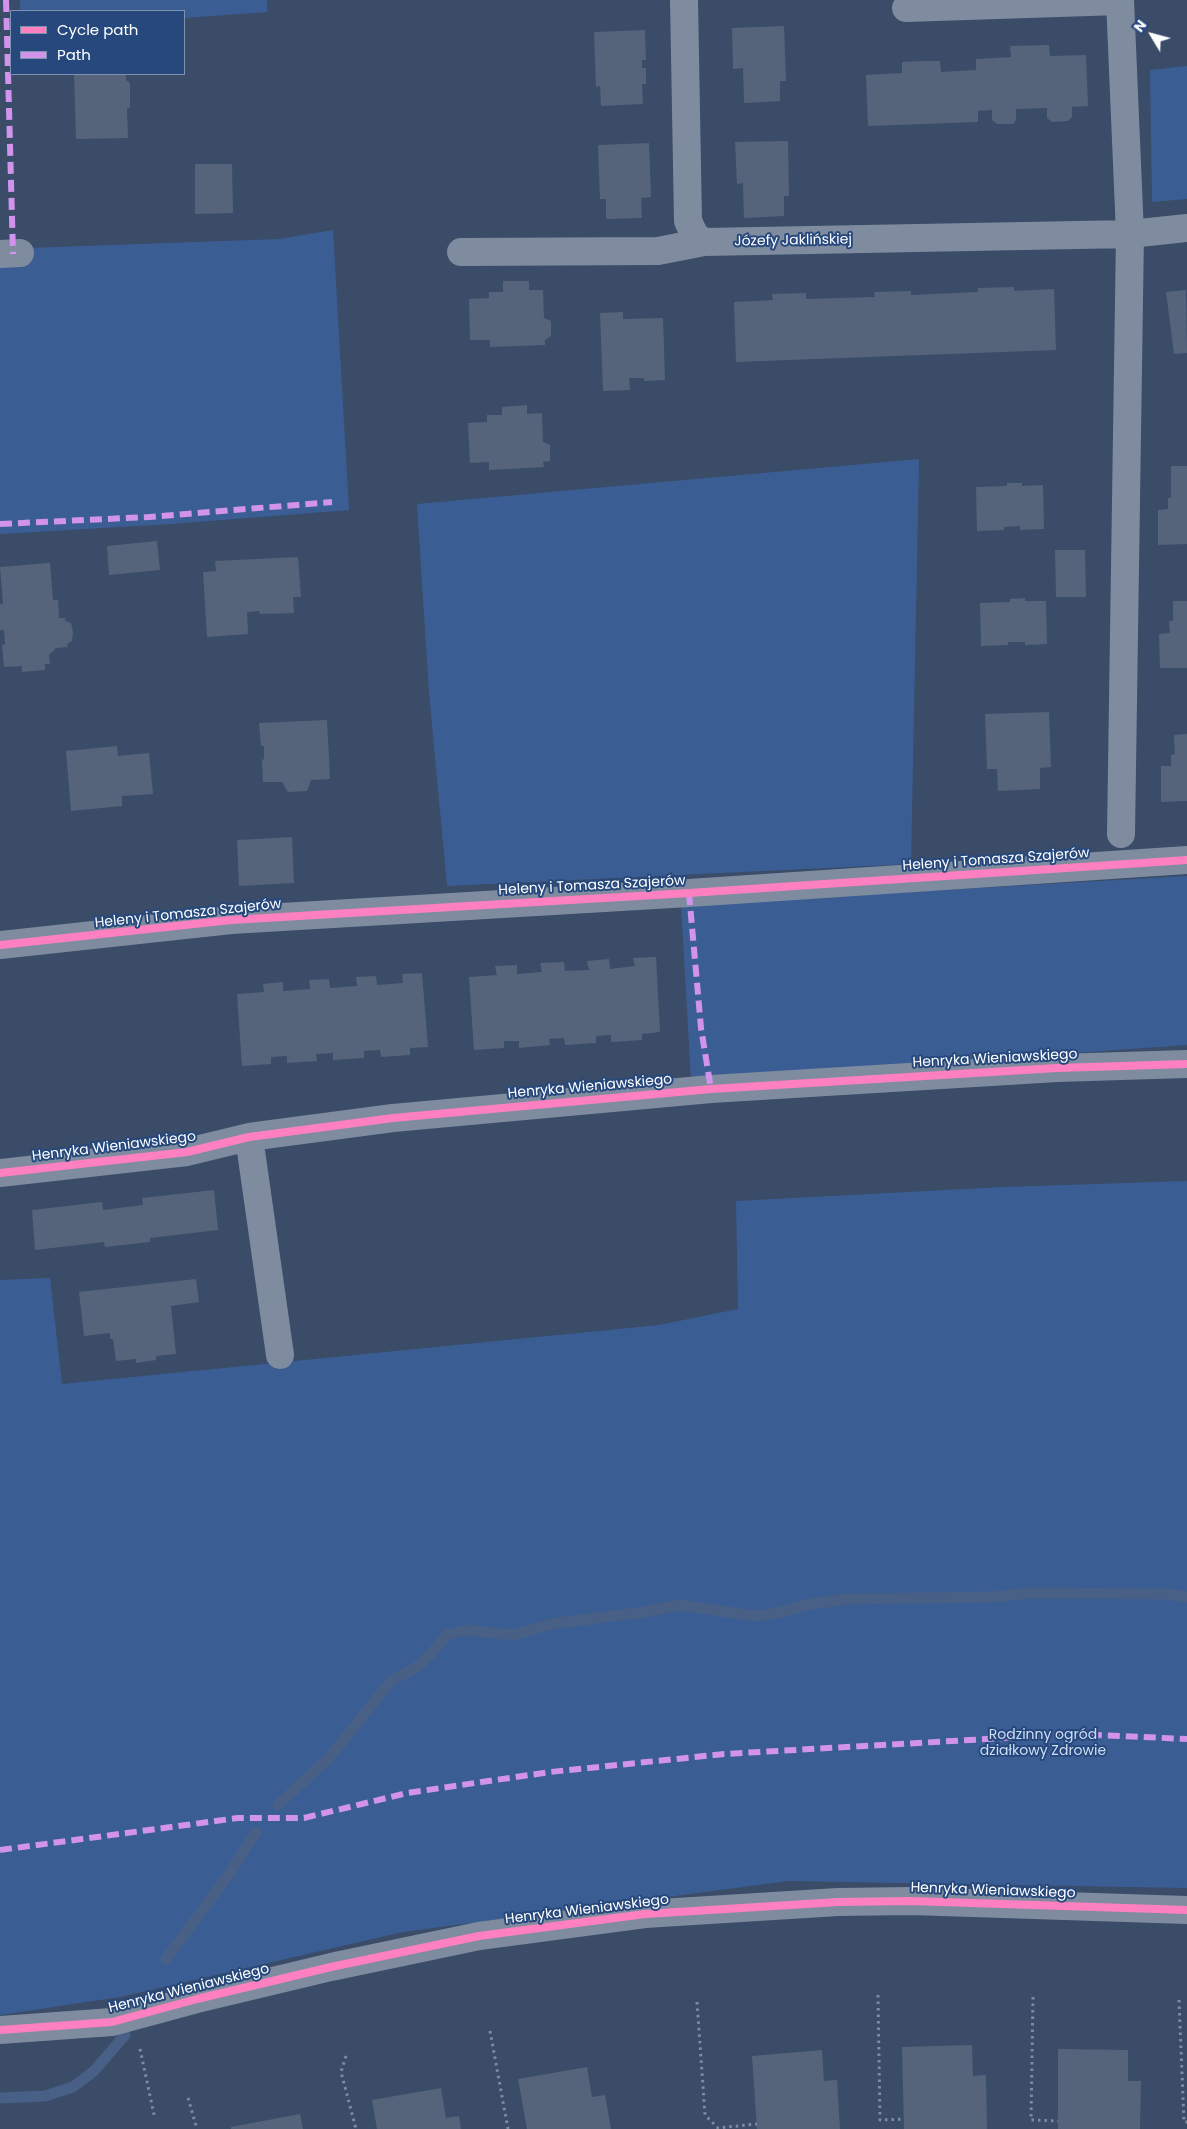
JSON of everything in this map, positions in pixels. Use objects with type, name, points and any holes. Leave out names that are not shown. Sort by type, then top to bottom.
[{"type":"street","points":[[684,0],[688,221],[695,236],[704,242]]},
{"type":"street","points":[[906,8],[1120,0],[1130,234],[1121,834]]},
{"type":"street","name":"Józefy Jaklińskiej","points":[[461,252],[658,251],[704,242],[1130,234],[1187,228]]},
{"type":"street","name":"Heleny i Tomasza Szajerów","points":[[0,945],[231,920],[709,892],[1187,860]]},
{"type":"street","name":"Henryka Wieniawskiego","points":[[0,1173],[187,1152],[250,1137],[393,1118],[712,1089],[1057,1068],[1187,1064]]},
{"type":"street","points":[[250,1137],[280,1354]]},
{"type":"street","name":"Henryka Wieniawskiego","points":[[0,2030],[112,2022],[197,1999],[331,1967],[480,1936],[645,1914],[838,1902],[911,1900],[1187,1910]]},
{"type":"path","points":[[878,1995],[880,2120],[904,2120]]},
{"type":"path","points":[[1033,1997],[1031,2120],[1058,2121]]},
{"type":"path","points":[[1179,2000],[1184,2122],[1187,2122]]},
{"type":"path","points":[[697,2002],[705,2115],[718,2128],[757,2124]]},
{"type":"path","points":[[133,2017],[155,2119]]},
{"type":"path","points":[[490,2031],[508,2129]]},
{"type":"path","points":[[346,2056],[341,2072],[356,2129]]},
{"type":"path","points":[[188,2098],[197,2129]]},
{"type":"green space","points":[[20,0],[267,0],[267,12],[185,18],[185,10],[20,10]]},
{"type":"green space","points":[[1187,66],[1187,199],[1152,202],[1150,70]]},
{"type":"green space","points":[[333,230],[349,510],[171,524],[0,534],[0,249],[280,239]]},
{"type":"green space","points":[[919,459],[911,864],[447,886],[429,692],[417,504]]},
{"type":"green space","points":[[1187,876],[1187,1045],[691,1080],[681,905]]},
{"type":"green space","name":"Rodzinny ogród działkowy Zdrowie","points":[[1187,1181],[1187,1888],[788,1881],[403,1932],[120,1997],[0,2015],[0,1280],[50,1278],[62,1384],[659,1325],[738,1309],[736,1201],[1004,1187]]},
{"type":"building","points":[[784,26],[786,81],[780,81],[780,101],[744,103],[743,68],[733,69],[732,28]]},
{"type":"building","points":[[645,30],[646,60],[642,60],[642,68],[646,68],[646,84],[642,84],[643,104],[601,106],[600,86],[596,87],[594,32]]},
{"type":"building","points":[[1049,45],[1050,56],[1086,55],[1088,106],[1072,107],[1072,117],[1068,121],[1052,122],[1047,118],[1047,108],[1016,109],[1014,124],[997,124],[992,120],[992,110],[978,111],[978,122],[868,126],[866,75],[902,73],[902,62],[921,61],[940,61],[941,72],[976,70],[976,59],[1011,57],[1010,46]]},
{"type":"building","points":[[74,75],[126,75],[126,80],[130,83],[130,107],[127,109],[128,138],[76,139]]},
{"type":"building","points":[[788,141],[789,196],[784,196],[784,216],[744,218],[743,183],[737,184],[735,142]]},
{"type":"building","points":[[649,143],[651,197],[641,198],[642,218],[606,219],[606,199],[600,199],[598,145]]},
{"type":"building","points":[[195,164],[232,164],[233,213],[195,214]]},
{"type":"building","points":[[503,281],[529,281],[529,290],[543,290],[544,318],[551,321],[551,336],[545,340],[545,345],[490,347],[490,340],[470,340],[469,299],[489,298],[489,292],[503,292]]},
{"type":"building","points":[[1014,287],[1014,291],[1054,289],[1056,350],[736,362],[734,302],[773,300],[772,294],[806,293],[806,299],[875,297],[874,292],[911,291],[911,295],[978,292],[978,288]]},
{"type":"building","points":[[1186,290],[1187,353],[1174,354],[1166,292]]},
{"type":"building","points":[[623,312],[623,319],[663,318],[665,380],[644,381],[644,378],[629,378],[630,390],[603,391],[600,313]]},
{"type":"building","points":[[527,405],[527,414],[542,413],[543,442],[550,445],[550,461],[543,462],[544,467],[489,470],[489,462],[470,463],[468,423],[487,422],[487,415],[502,415],[502,407]]},
{"type":"building","points":[[1171,466],[1187,466],[1187,544],[1158,545],[1158,510],[1168,509],[1168,498],[1171,498]]},
{"type":"building","points":[[1007,483],[1022,483],[1022,486],[1043,485],[1044,529],[1020,530],[1020,526],[1004,527],[1004,530],[977,531],[976,487],[1007,486]]},
{"type":"building","points":[[157,541],[160,570],[109,575],[107,546]]},
{"type":"building","points":[[1055,550],[1085,550],[1086,597],[1056,597]]},
{"type":"building","points":[[298,557],[301,597],[293,597],[294,613],[260,614],[259,611],[247,612],[248,634],[207,637],[203,572],[216,571],[215,561]]},
{"type":"building","points":[[50,563],[53,600],[58,600],[59,618],[65,618],[65,621],[71,623],[72,641],[67,644],[68,647],[56,648],[49,655],[50,664],[45,664],[45,670],[22,672],[22,666],[4,667],[2,645],[5,644],[4,630],[0,630],[0,604],[3,604],[0,567]]},
{"type":"building","points":[[1025,598],[1025,601],[1046,601],[1047,644],[1025,645],[1025,642],[1008,642],[1008,645],[981,646],[980,603],[1010,602],[1010,599]]},
{"type":"building","points":[[1173,601],[1187,601],[1187,668],[1160,668],[1159,634],[1170,633],[1169,621],[1173,621]]},
{"type":"building","points":[[1049,712],[1051,767],[1040,768],[1040,789],[998,791],[997,769],[987,769],[985,714]]},
{"type":"building","points":[[327,720],[330,779],[311,780],[307,791],[288,792],[283,782],[263,782],[262,760],[264,759],[264,746],[261,746],[259,723]]},
{"type":"building","points":[[1187,734],[1187,801],[1161,802],[1161,766],[1171,766],[1171,755],[1175,754],[1174,735]]},
{"type":"building","points":[[117,746],[118,756],[149,753],[153,794],[122,796],[122,806],[71,811],[66,751]]},
{"type":"building","points":[[292,837],[294,883],[239,886],[237,840]]},
{"type":"building","points":[[656,957],[660,1032],[642,1034],[642,1040],[611,1042],[611,1035],[596,1036],[596,1043],[565,1045],[564,1038],[549,1039],[550,1045],[519,1048],[519,1041],[504,1041],[504,1048],[474,1050],[469,977],[497,975],[495,966],[517,965],[517,974],[542,972],[540,963],[564,962],[565,971],[589,970],[587,961],[609,959],[610,969],[635,966],[633,958]]},
{"type":"building","points":[[422,973],[428,1047],[410,1048],[410,1055],[381,1057],[380,1050],[364,1051],[364,1058],[333,1060],[333,1053],[316,1054],[317,1061],[287,1063],[287,1056],[271,1057],[271,1064],[242,1066],[237,994],[264,992],[263,984],[283,982],[283,991],[310,989],[309,980],[329,979],[330,988],[357,986],[356,977],[376,976],[377,985],[403,983],[402,974]]},
{"type":"building","points":[[214,1190],[218,1230],[150,1238],[150,1242],[105,1247],[104,1242],[35,1250],[32,1210],[102,1202],[103,1210],[143,1205],[142,1198]]},
{"type":"building","points":[[196,1279],[199,1302],[171,1306],[176,1354],[156,1356],[156,1360],[136,1363],[136,1359],[116,1361],[113,1339],[110,1339],[110,1333],[84,1336],[79,1292]]},
{"type":"building","points":[[972,2045],[973,2076],[986,2075],[987,2129],[904,2129],[902,2047]]},
{"type":"building","points":[[1058,2049],[1128,2050],[1128,2081],[1141,2081],[1140,2129],[1058,2129]]},
{"type":"building","points":[[822,2050],[824,2081],[837,2080],[840,2129],[757,2129],[752,2056]]},
{"type":"building","points":[[587,2067],[592,2097],[605,2095],[611,2129],[527,2129],[518,2079]]},
{"type":"building","points":[[441,2088],[446,2118],[459,2116],[461,2129],[377,2129],[372,2100]]},
{"type":"building","points":[[300,2114],[303,2129],[231,2129],[231,2127]]},
{"type":"waterway","points":[[278,1805],[329,1758],[391,1681],[417,1667],[431,1654],[446,1635],[466,1630],[514,1635],[551,1624],[644,1612],[680,1605],[754,1616],[778,1613],[805,1605],[846,1599],[993,1597],[1029,1593],[1168,1594],[1187,1597]]},
{"type":"waterway","points":[[166,1959],[230,1873],[256,1832]]},
{"type":"waterway","points":[[0,2098],[45,2096],[73,2087],[94,2071],[125,2035]]},
{"type":"marked path","points":[[6,0],[13,254]]},
{"type":"marked path","points":[[0,524],[149,517],[332,502]]},
{"type":"marked path","points":[[689,893],[701,1028],[711,1089]]},
{"type":"marked path","points":[[0,1850],[238,1818],[304,1818],[407,1793],[550,1772],[724,1754],[1075,1734],[1187,1739]]},
{"type":"cycle path","points":[[0,945],[231,920],[689,893],[1187,860]]},
{"type":"cycle path","points":[[0,1173],[187,1152],[249,1137],[393,1118],[711,1089],[1057,1068],[1187,1064]]},
{"type":"cycle path","points":[[0,2030],[112,2022],[197,1999],[331,1967],[479,1936],[645,1914],[838,1902],[911,1901],[1187,1910]]}]
